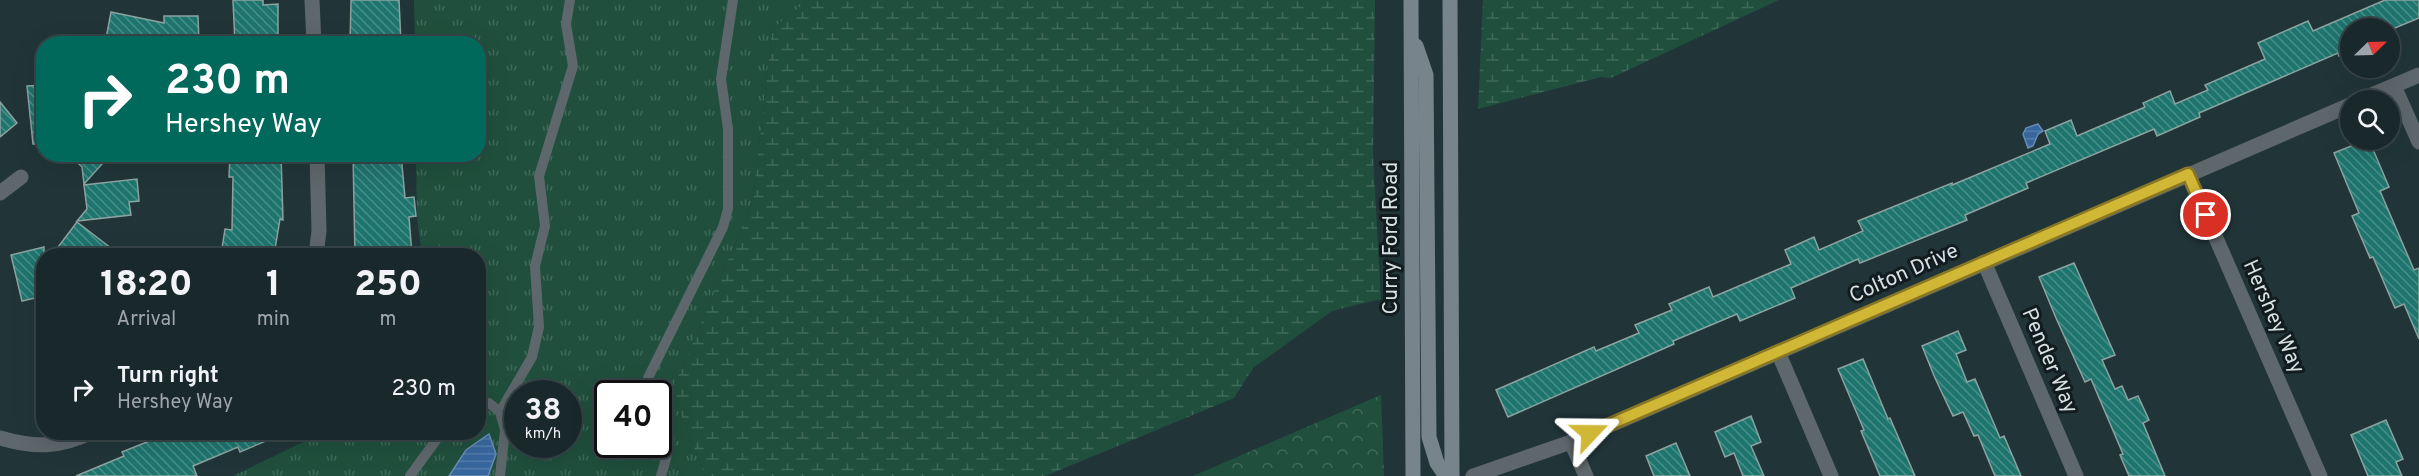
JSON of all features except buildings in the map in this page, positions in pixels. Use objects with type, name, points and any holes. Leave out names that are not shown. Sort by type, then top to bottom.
[{"type":"main road","name":"Curry Ford Road","points":[[1411,0],[1413,476]]},
{"type":"main road","points":[[1450,0],[1452,476]]},
{"type":"main road","points":[[1411,32],[1426,75],[1429,437],[1437,463],[1446,476]]},
{"type":"street","points":[[312,0],[314,36]]},
{"type":"street","points":[[2384,90],[2419,75]]},
{"type":"street","points":[[2394,86],[2419,142]]},
{"type":"street","name":"Colton Drive","points":[[1473,476],[1571,441],[2340,109]]},
{"type":"street","points":[[317,162],[319,231],[317,248]]},
{"type":"street","name":"Hershey Way","points":[[2188,174],[2320,476]]},
{"type":"street","points":[[0,192],[21,177]]},
{"type":"street","name":"Pender Way","points":[[1984,262],[2076,476]]},
{"type":"street","points":[[1778,352],[1831,476]]},
{"type":"street","points":[[0,438],[42,447],[75,440]]},
{"type":"street","points":[[1571,441],[1586,476]]},
{"type":"lane","points":[[500,412],[532,357],[539,327],[535,266],[545,226],[539,176],[573,66],[566,24],[570,0]]},
{"type":"lane","points":[[648,380],[723,227],[728,209],[728,129],[721,79],[733,0]]},
{"type":"lane","points":[[486,403],[489,403],[500,412],[505,430],[500,476]]},
{"type":"lane","points":[[410,476],[436,440]]},
{"type":"lane","points":[[661,476],[666,458]]},
{"type":"green space","points":[[414,0],[809,0],[772,29],[753,202],[672,391],[705,476],[233,476],[307,440],[486,440],[486,248],[421,248],[417,217],[416,162],[486,162],[486,36],[415,36]]},
{"type":"green space","points":[[809,0],[1375,0],[1373,155],[1381,299],[1332,311],[1253,368],[1234,398],[1045,476],[705,476],[672,391],[753,202],[772,29]]},
{"type":"green space","points":[[1483,0],[1779,0],[1611,78],[1601,77],[1478,109]]},
{"type":"green space","points":[[1381,395],[1384,476],[1193,476]]},
{"type":"water","points":[[2038,124],[2043,131],[2038,134],[2033,146],[2028,148],[2023,134],[2026,128]]},
{"type":"water","points":[[489,434],[496,454],[488,476],[449,476],[466,450],[480,440],[486,440]]},
{"type":"route","points":[[1590,433],[2188,174],[2206,215]]}]
